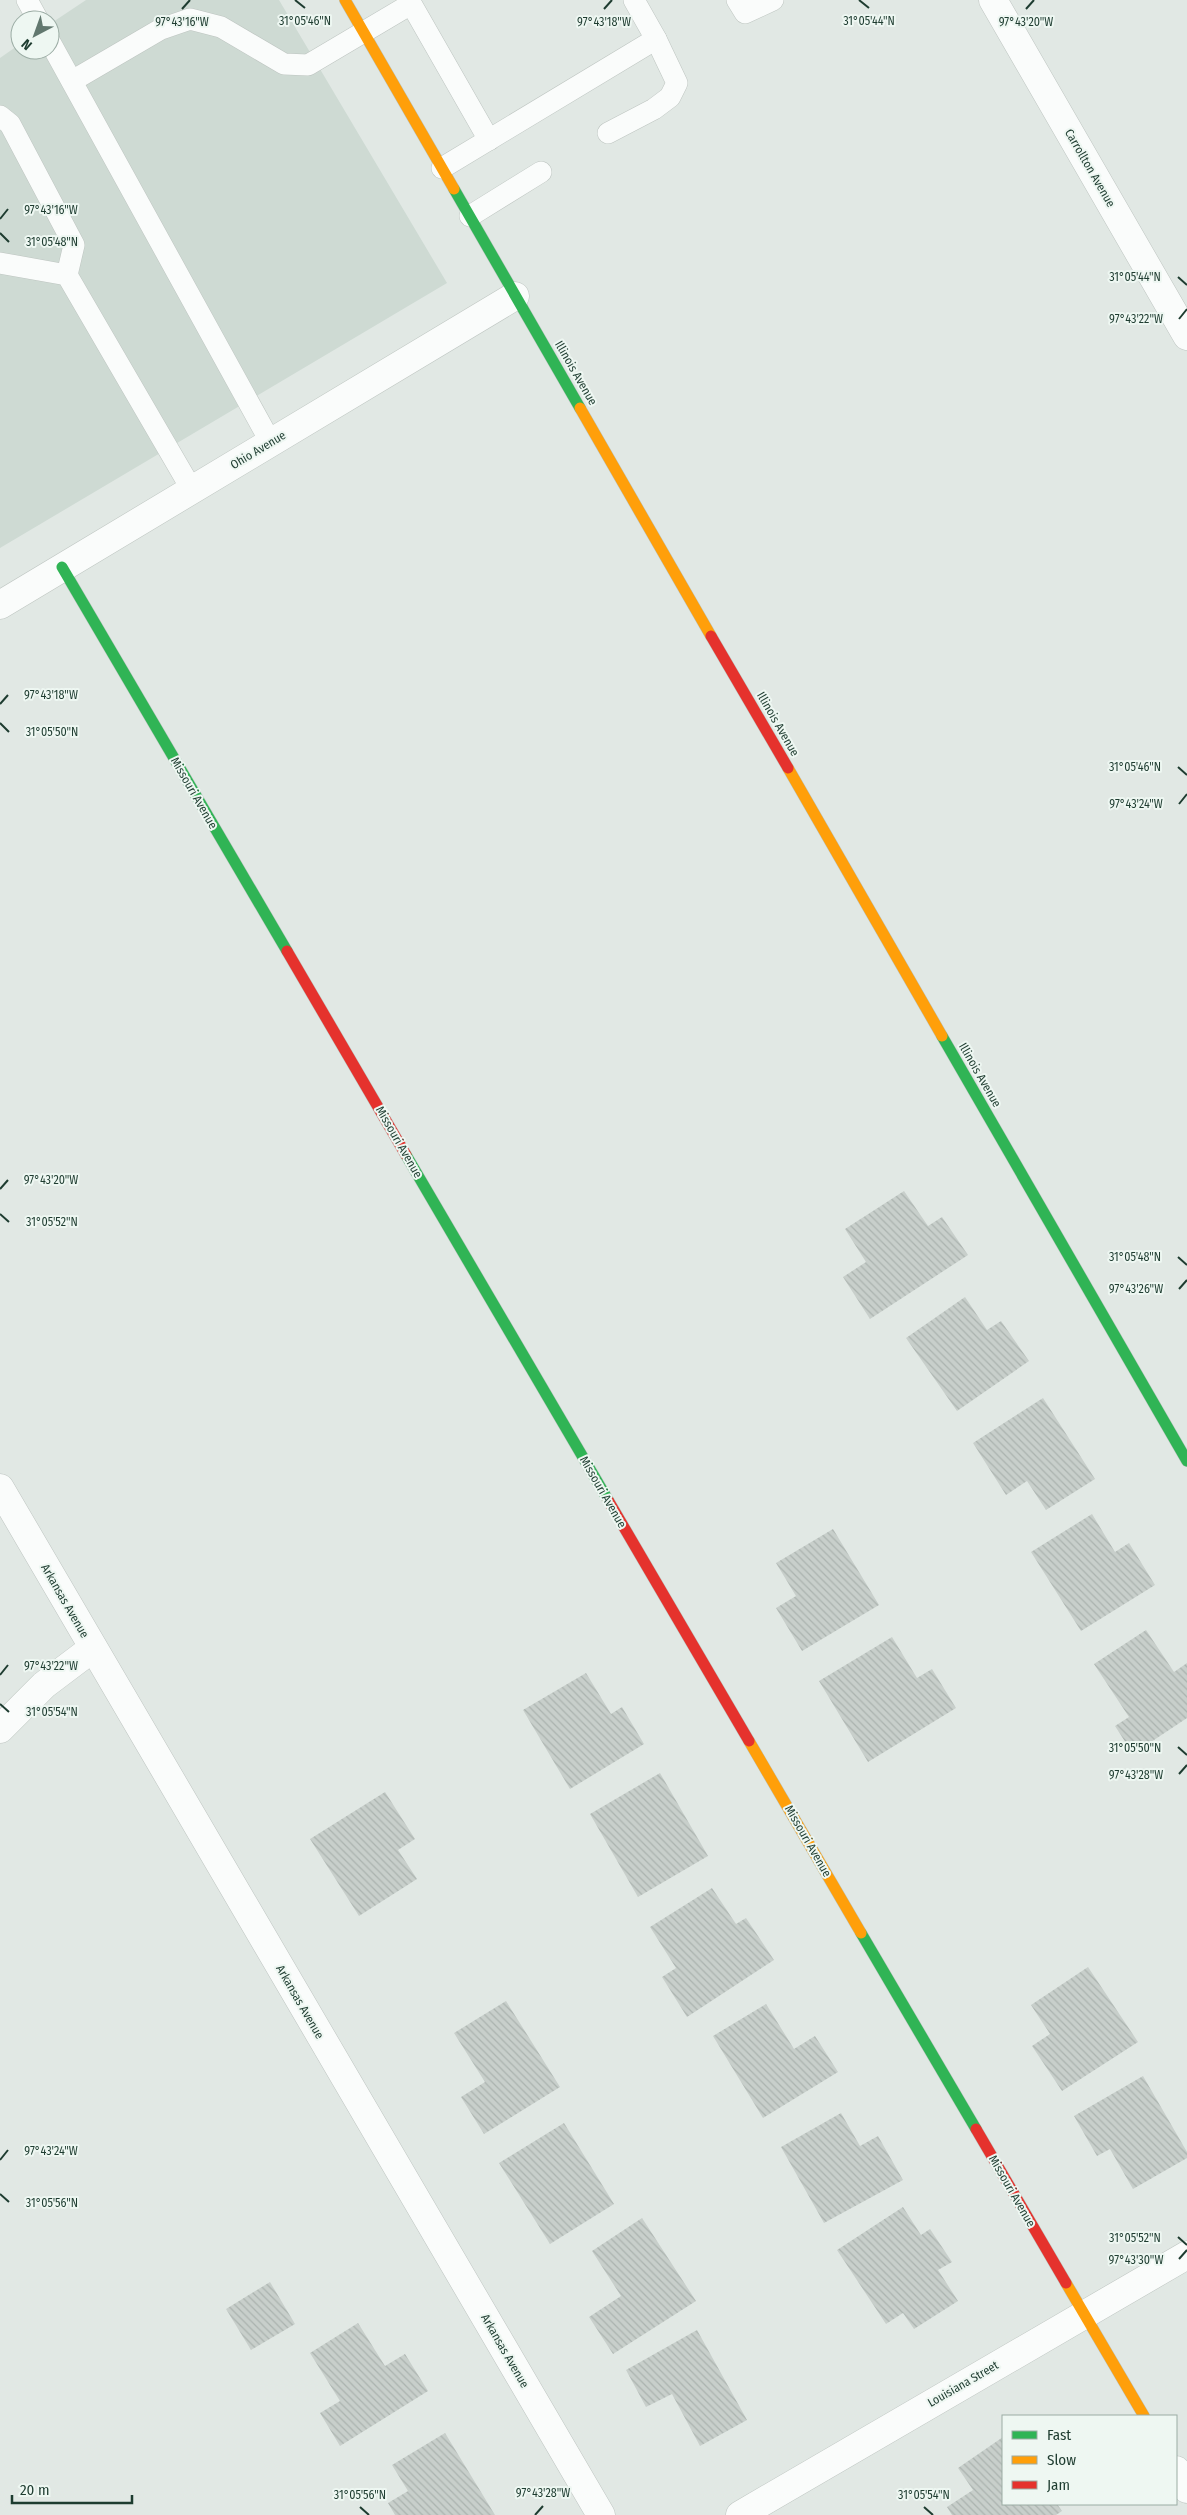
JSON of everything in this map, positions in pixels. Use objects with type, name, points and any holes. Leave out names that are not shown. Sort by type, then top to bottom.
[{"type":"street","name":"Illinois Avenue","points":[[346,0],[1187,1461]]},
{"type":"street","name":"Carrollton Avenue","points":[[993,0],[1187,336]]},
{"type":"street","name":"Ohio Avenue","points":[[0,605],[515,296]]},
{"type":"street","name":"Missouri Avenue","points":[[62,567],[1143,2415]]},
{"type":"street","name":"Arkansas Avenue","points":[[0,1488],[601,2515]]},
{"type":"street","points":[[0,1729],[44,1685],[93,1648]]},
{"type":"street","name":"Louisiana Street","points":[[740,2515],[1084,2313],[1187,2255]]},
{"type":"street","points":[[1177,2472],[1187,2489]]},
{"type":"lane","points":[[608,133],[654,109],[670,97],[678,83],[634,0]]},
{"type":"lane","points":[[737,0],[745,13],[773,0]]},
{"type":"lane","points":[[72,82],[161,29],[190,19],[221,27],[284,64],[308,65],[410,2],[489,140]]},
{"type":"lane","points":[[442,168],[656,39]]},
{"type":"lane","points":[[60,60],[271,443]]},
{"type":"lane","points":[[0,116],[10,124],[74,245],[67,275],[192,490]]},
{"type":"lane","points":[[470,216],[541,172]]},
{"type":"lane","points":[[0,263],[67,275]]},
{"type":"shaded area","points":[[86,0],[279,0],[447,283],[0,548],[0,58],[10,51],[10,60],[60,60],[60,17]]},
{"type":"building","points":[[904,1191],[928,1226],[942,1217],[968,1255],[870,1319],[843,1277],[866,1262],[845,1229]]},
{"type":"building","points":[[965,1297],[987,1330],[1001,1321],[1029,1361],[957,1411],[906,1338]]},
{"type":"building","points":[[1043,1398],[1095,1479],[1046,1510],[1027,1481],[1006,1495],[973,1443]]},
{"type":"building","points":[[1092,1514],[1115,1552],[1129,1543],[1155,1585],[1081,1631],[1031,1552]]},
{"type":"building","points":[[833,1529],[879,1605],[802,1651],[776,1608],[796,1596],[776,1563]]},
{"type":"building","points":[[1146,1630],[1174,1672],[1187,1663],[1187,1718],[1133,1754],[1115,1726],[1129,1717],[1094,1664]]},
{"type":"building","points":[[892,1637],[917,1678],[932,1669],[956,1708],[868,1762],[819,1681]]},
{"type":"building","points":[[586,1673],[611,1714],[622,1707],[644,1744],[570,1789],[523,1710]]},
{"type":"building","points":[[660,1773],[708,1856],[638,1897],[590,1814]]},
{"type":"building","points":[[385,1792],[415,1839],[398,1850],[417,1879],[359,1916],[310,1839]]},
{"type":"building","points":[[712,1888],[736,1924],[746,1918],[774,1960],[687,2017],[662,1977],[676,1968],[650,1927]]},
{"type":"building","points":[[1088,1967],[1138,2042],[1062,2091],[1032,2046],[1050,2034],[1031,2005]]},
{"type":"building","points":[[506,2001],[560,2087],[484,2134],[461,2097],[485,2082],[454,2033]]},
{"type":"building","points":[[766,2004],[794,2049],[815,2036],[838,2072],[763,2118],[713,2036]]},
{"type":"building","points":[[1143,2076],[1187,2152],[1187,2158],[1133,2189],[1110,2149],[1097,2156],[1074,2116]]},
{"type":"building","points":[[841,2113],[860,2146],[878,2136],[903,2180],[824,2223],[781,2147]]},
{"type":"building","points":[[564,2123],[614,2204],[550,2244],[499,2163]]},
{"type":"building","points":[[903,2207],[921,2235],[930,2229],[952,2262],[938,2270],[958,2301],[914,2329],[903,2313],[886,2324],[837,2250]]},
{"type":"building","points":[[642,2218],[696,2301],[613,2354],[589,2317],[621,2296],[592,2251]]},
{"type":"building","points":[[270,2282],[295,2324],[251,2350],[226,2309]]},
{"type":"building","points":[[358,2323],[385,2366],[405,2354],[428,2391],[340,2446],[320,2413],[340,2401],[310,2353]]},
{"type":"building","points":[[697,2330],[747,2420],[700,2446],[672,2394],[646,2407],[626,2370]]},
{"type":"building","points":[[445,2433],[495,2515],[395,2515],[388,2503],[408,2491],[392,2465]]},
{"type":"building","points":[[1002,2438],[1002,2505],[1058,2505],[1062,2511],[1056,2515],[952,2515],[947,2507],[973,2490],[958,2468]]},
{"type":"traffic: fast","points":[[454,189],[580,408]]},
{"type":"traffic: fast","points":[[62,567],[287,951]]},
{"type":"traffic: fast","points":[[942,1036],[1187,1461]]},
{"type":"traffic: fast","points":[[406,1155],[608,1500]]},
{"type":"traffic: fast","points":[[861,1933],[976,2129]]},
{"type":"traffic: slow","points":[[345,0],[454,189]]},
{"type":"traffic: slow","points":[[580,408],[711,636]]},
{"type":"traffic: slow","points":[[788,768],[942,1036]]},
{"type":"traffic: slow","points":[[749,1741],[861,1933]]},
{"type":"traffic: slow","points":[[1066,2283],[1143,2415]]},
{"type":"traffic: jam","points":[[711,636],[788,768]]},
{"type":"traffic: jam","points":[[287,951],[406,1155]]},
{"type":"traffic: jam","points":[[608,1500],[749,1741]]},
{"type":"traffic: jam","points":[[976,2129],[1066,2283]]}]
